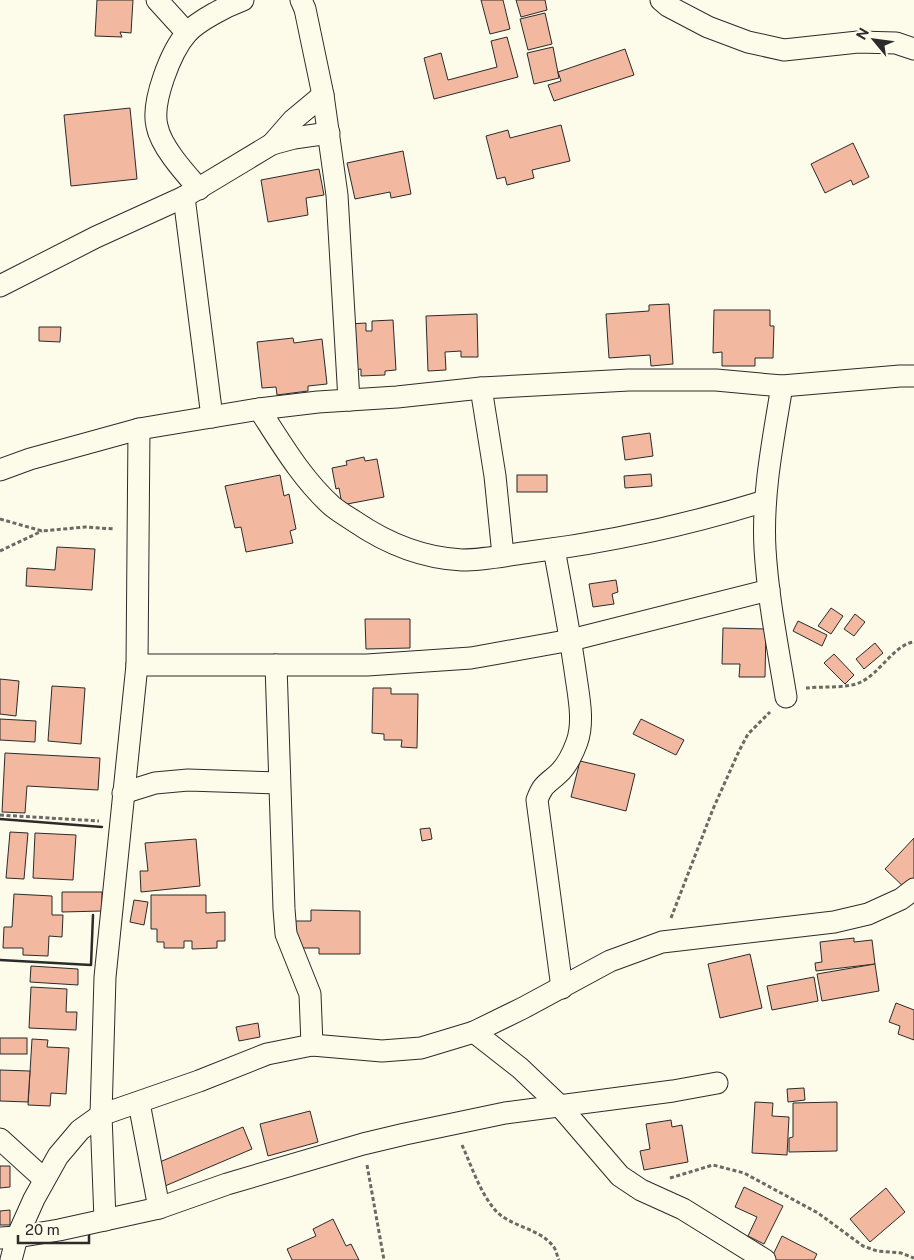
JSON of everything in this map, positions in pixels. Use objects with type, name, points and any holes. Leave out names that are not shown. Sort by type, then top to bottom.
[{"type":"street","points":[[157,0],[187,33]]},
{"type":"street","points":[[212,417],[191,193],[187,176],[166,146],[156,125],[158,98],[168,63],[187,33],[201,22],[243,0]]},
{"type":"street","points":[[301,0],[305,9],[323,95],[337,195],[349,400]]},
{"type":"street","points":[[661,0],[668,6],[708,27],[748,42],[784,50],[858,42],[896,42],[914,49]]},
{"type":"street","points":[[272,144],[293,120],[323,95]]},
{"type":"street","points":[[0,286],[96,237],[191,193],[272,144],[294,138],[329,133]]},
{"type":"street","points":[[0,470],[30,459],[138,429],[260,409],[481,388],[630,380],[706,380],[782,386],[914,376]]},
{"type":"street","points":[[782,386],[765,501],[765,548],[768,590],[786,697]]},
{"type":"street","points":[[481,388],[495,476],[504,555]]},
{"type":"street","points":[[260,409],[282,445],[313,487],[333,507],[392,544],[425,554],[462,560],[554,549],[631,536],[717,516],[765,501]]},
{"type":"street","points":[[105,1220],[101,1115],[105,977],[137,664],[138,429]]},
{"type":"street","points":[[554,549],[571,640],[580,711],[578,740],[566,765],[540,790],[537,800],[562,988]]},
{"type":"street","points":[[137,664],[367,665],[471,658],[571,640],[768,590]]},
{"type":"street","points":[[276,665],[281,862],[286,934],[310,994],[312,1045]]},
{"type":"street","points":[[123,793],[155,783],[180,781],[279,783]]},
{"type":"street","points":[[11,1260],[9,1237],[58,1156],[80,1130],[101,1115],[139,1103],[268,1054],[312,1045],[382,1051],[421,1048],[474,1032],[562,988],[610,961],[662,942],[834,922],[868,914],[901,899],[914,889]]},
{"type":"street","points":[[474,1032],[520,1068],[559,1105],[620,1176],[641,1190],[683,1209],[765,1260]]},
{"type":"street","points":[[9,1237],[105,1220],[159,1208],[227,1184],[363,1144],[505,1113],[673,1091],[717,1083]]},
{"type":"street","points":[[139,1103],[159,1208]]},
{"type":"street","points":[[0,1139],[44,1179]]},
{"type":"path","points":[[0,519],[42,531]]},
{"type":"path","points":[[0,552],[42,531],[85,527],[138,531]]},
{"type":"path","points":[[662,942],[713,809],[748,734],[786,697],[802,688],[854,686],[864,681],[909,642],[914,642]]},
{"type":"path","points":[[0,815],[120,822]]},
{"type":"path","points":[[452,1125],[477,1180],[497,1211],[506,1218],[541,1236],[553,1246],[558,1260]]},
{"type":"path","points":[[363,1144],[384,1260]]},
{"type":"path","points":[[641,1190],[672,1177],[701,1168],[714,1166],[727,1168],[744,1173],[799,1202],[818,1213],[863,1246],[877,1251],[901,1253],[914,1258]]},
{"type":"building","points":[[97,0],[133,0],[131,33],[120,32],[122,37],[95,36]]},
{"type":"building","points":[[481,0],[503,0],[510,29],[490,34]]},
{"type":"building","points":[[516,0],[545,0],[547,10],[521,17]]},
{"type":"building","points":[[545,13],[552,44],[528,50],[520,19]]},
{"type":"building","points":[[507,37],[518,77],[434,99],[424,58],[441,53],[448,80],[497,67],[491,41]]},
{"type":"building","points":[[553,47],[559,78],[534,84],[527,53]]},
{"type":"building","points":[[625,49],[634,75],[554,101],[548,85],[561,81],[558,72]]},
{"type":"building","points":[[130,108],[137,179],[71,186],[64,115]]},
{"type":"building","points":[[561,125],[570,161],[532,170],[534,178],[507,185],[505,177],[497,179],[486,136],[508,130],[510,138]]},
{"type":"building","points":[[853,143],[869,177],[853,185],[851,180],[825,193],[811,164]]},
{"type":"building","points":[[403,151],[411,194],[391,198],[390,192],[355,199],[347,163]]},
{"type":"building","points":[[319,169],[324,195],[306,198],[308,215],[268,222],[261,180]]},
{"type":"building","points":[[669,304],[673,364],[651,366],[650,355],[609,358],[606,314],[649,311],[649,305]]},
{"type":"building","points":[[714,310],[770,310],[770,326],[774,326],[773,358],[755,358],[755,366],[722,366],[722,352],[713,353]]},
{"type":"building","points":[[477,314],[478,357],[461,357],[461,351],[445,352],[446,370],[428,371],[426,316]]},
{"type":"building","points":[[393,320],[396,370],[385,371],[385,375],[361,376],[361,369],[351,370],[349,324],[366,323],[366,331],[372,331],[372,321]]},
{"type":"building","points":[[39,327],[61,327],[60,342],[39,341]]},
{"type":"building","points":[[293,338],[294,343],[322,339],[327,384],[308,386],[308,391],[277,395],[276,387],[262,388],[257,342]]},
{"type":"building","points":[[650,433],[653,456],[625,460],[622,437]]},
{"type":"building","points":[[364,457],[365,461],[377,459],[384,497],[342,505],[339,488],[336,489],[332,468],[347,465],[346,461]]},
{"type":"building","points":[[651,474],[652,486],[625,488],[624,476]]},
{"type":"building","points":[[280,475],[284,496],[289,494],[296,529],[290,531],[293,543],[246,552],[241,527],[235,528],[225,486]]},
{"type":"building","points":[[517,475],[547,475],[547,492],[517,492]]},
{"type":"building","points":[[57,547],[95,549],[92,590],[26,586],[27,568],[55,570]]},
{"type":"building","points":[[616,580],[618,592],[612,594],[614,604],[593,607],[589,584]]},
{"type":"building","points":[[831,608],[843,616],[831,634],[818,626]]},
{"type":"building","points":[[855,614],[865,622],[854,636],[844,629]]},
{"type":"building","points":[[365,619],[410,619],[410,648],[366,649]]},
{"type":"building","points":[[798,621],[827,635],[822,646],[793,631]]},
{"type":"building","points":[[723,628],[766,629],[765,677],[739,677],[740,664],[722,664]]},
{"type":"building","points":[[875,643],[883,653],[864,669],[856,659]]},
{"type":"building","points":[[834,654],[854,675],[845,684],[824,663]]},
{"type":"building","points":[[0,679],[19,681],[16,716],[0,714]]},
{"type":"building","points":[[52,686],[85,688],[81,744],[48,741]]},
{"type":"building","points":[[373,688],[391,688],[391,694],[418,694],[417,748],[401,747],[402,740],[384,740],[384,734],[372,733]]},
{"type":"building","points":[[0,719],[36,721],[35,742],[0,740]]},
{"type":"building","points":[[641,719],[684,740],[676,755],[633,734]]},
{"type":"building","points":[[5,753],[100,758],[98,790],[27,786],[25,813],[2,812]]},
{"type":"building","points":[[580,761],[635,774],[626,811],[571,797]]},
{"type":"building","points":[[430,828],[432,839],[422,841],[420,829]]},
{"type":"building","points":[[10,832],[28,833],[24,879],[6,878]]},
{"type":"building","points":[[35,833],[76,835],[73,880],[33,878]]},
{"type":"building","points":[[914,838],[914,880],[906,889],[885,869]]},
{"type":"building","points":[[196,839],[200,886],[141,892],[140,871],[148,871],[145,843]]},
{"type":"building","points":[[62,892],[102,892],[102,911],[62,912]]},
{"type":"building","points":[[14,894],[52,896],[52,915],[63,915],[62,937],[49,936],[48,956],[23,955],[23,948],[3,948],[4,927],[12,927]]},
{"type":"building","points":[[151,895],[206,895],[206,913],[225,912],[225,941],[217,941],[217,948],[192,949],[192,941],[184,941],[184,948],[164,948],[164,942],[157,942],[157,929],[151,929]]},
{"type":"building","points":[[134,900],[148,902],[144,925],[130,922]]},
{"type":"building","points":[[311,910],[360,911],[360,954],[319,954],[319,948],[293,948],[293,921],[311,921]]},
{"type":"building","points":[[854,938],[854,942],[872,940],[875,964],[816,971],[815,963],[822,962],[820,942]]},
{"type":"building","points":[[750,954],[762,1008],[720,1018],[708,964]]},
{"type":"building","points":[[875,964],[879,991],[822,1001],[817,974]]},
{"type":"building","points":[[31,966],[78,969],[78,985],[30,982]]},
{"type":"building","points":[[814,977],[818,1001],[772,1010],[767,986]]},
{"type":"building","points":[[31,987],[67,989],[66,1012],[77,1012],[76,1030],[29,1028]]},
{"type":"building","points":[[896,1003],[914,1010],[914,1040],[898,1034],[900,1026],[889,1022]]},
{"type":"building","points":[[258,1023],[260,1037],[239,1041],[236,1027]]},
{"type":"building","points":[[0,1038],[27,1038],[27,1054],[0,1054]]},
{"type":"building","points":[[32,1039],[48,1040],[47,1047],[69,1048],[66,1094],[51,1093],[50,1106],[28,1105]]},
{"type":"building","points":[[0,1070],[30,1071],[28,1102],[0,1101]]},
{"type":"building","points":[[804,1088],[805,1100],[788,1102],[787,1089]]},
{"type":"building","points":[[755,1102],[773,1103],[772,1116],[789,1117],[787,1155],[752,1153]]},
{"type":"building","points":[[837,1102],[837,1151],[789,1152],[789,1138],[793,1137],[793,1103]]},
{"type":"building","points":[[310,1111],[318,1142],[268,1156],[260,1124]]},
{"type":"building","points":[[671,1120],[672,1127],[682,1125],[688,1162],[644,1170],[640,1151],[650,1149],[646,1124]]},
{"type":"building","points":[[243,1127],[252,1149],[165,1186],[155,1164]]},
{"type":"building","points":[[0,1166],[10,1166],[10,1187],[0,1188]]},
{"type":"building","points":[[744,1187],[783,1206],[764,1244],[748,1236],[757,1217],[735,1207]]},
{"type":"building","points":[[886,1188],[905,1212],[870,1242],[850,1219]]},
{"type":"building","points":[[10,1210],[10,1225],[0,1225],[0,1211]]},
{"type":"building","points":[[333,1219],[346,1246],[351,1244],[359,1260],[292,1260],[287,1249],[316,1236],[313,1229]]},
{"type":"building","points":[[782,1236],[817,1254],[814,1260],[776,1260],[772,1257]]},
{"type":"wall","points":[[0,819],[102,827]]},
{"type":"wall","points":[[0,960],[91,965],[93,915]]}]
